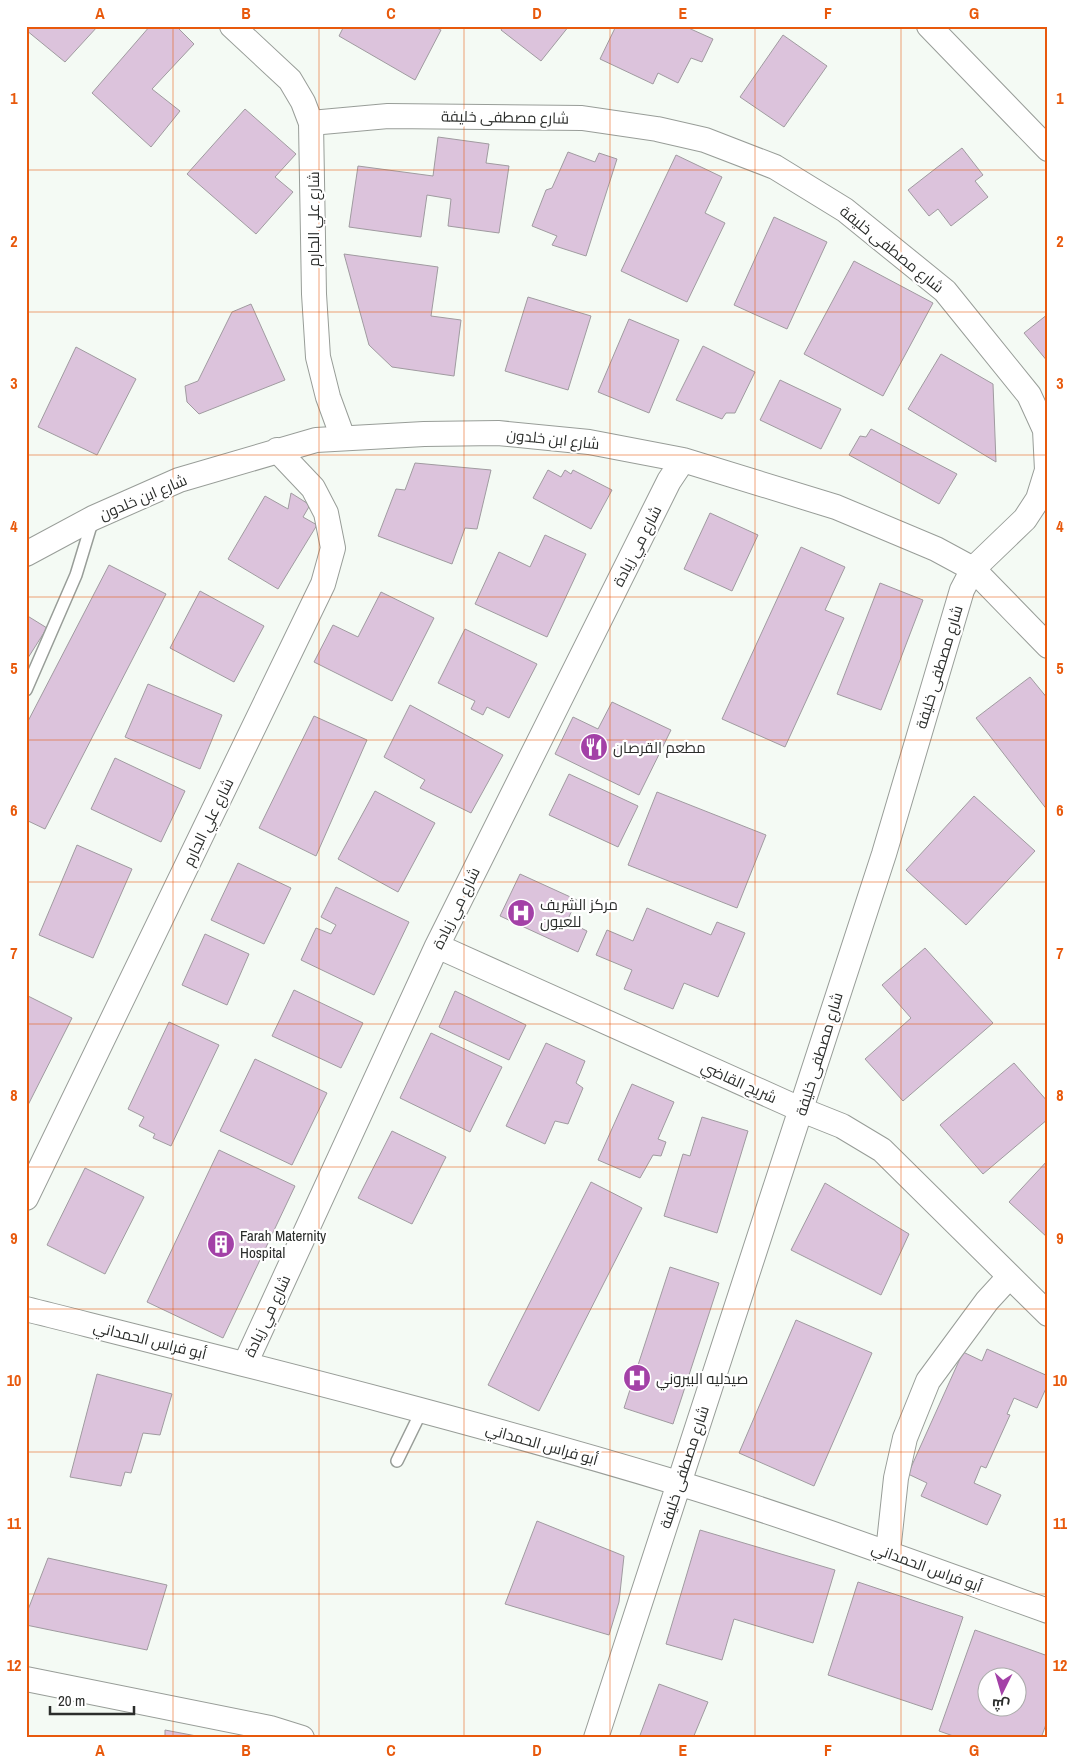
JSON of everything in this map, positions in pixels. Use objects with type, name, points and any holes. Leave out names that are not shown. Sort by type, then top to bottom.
[{"type":"street","name":"شارع علي الجارم","points":[[232,26],[290,80],[303,102],[311,122],[314,294],[318,357],[328,397],[343,438]]},
{"type":"street","points":[[929,26],[1048,149]]},
{"type":"street","name":"شارع مصطفى خليفة","points":[[311,122],[388,116],[582,118],[657,129],[705,140],[776,167],[845,210],[945,291],[1029,395],[1045,430],[1046,470],[1038,500],[1026,519],[973,569],[962,590],[884,854],[596,1738]]},
{"type":"street","name":"شارع ابن خلدون","points":[[26,554],[93,518],[179,480],[316,440],[424,434],[498,433],[589,442],[683,460],[836,507],[936,549],[973,569],[1048,646]]},
{"type":"street","name":"شارع علي الجارم","points":[[26,1198],[323,584],[332,548],[326,513],[313,488],[277,450]]},
{"type":"street","name":"شارع مي زيادة","points":[[245,1364],[437,946],[669,481],[683,460]]},
{"type":"street","name":"شريح القاضي","points":[[437,946],[802,1110],[842,1126],[882,1150],[1048,1314]]},
{"type":"street","points":[[888,1552],[896,1478],[905,1438],[928,1381],[987,1302],[1009,1277]]},
{"type":"street","name":"أبو فراس الحمداني","points":[[26,1309],[422,1410],[679,1483],[888,1552],[1048,1611]]},
{"type":"street","points":[[32,1684],[270,1728],[302,1738]]},
{"type":"lane","points":[[26,690],[76,575],[93,518]]},
{"type":"lane","points":[[397,1460],[422,1410]]},
{"type":"building","points":[[26,26],[98,26],[65,62],[26,30]]},
{"type":"building","points":[[150,26],[176,26],[194,44],[152,89],[180,111],[151,147],[92,93]]},
{"type":"building","points":[[344,26],[433,26],[441,30],[415,80],[339,36]]},
{"type":"building","points":[[504,26],[569,26],[541,61],[501,30]]},
{"type":"building","points":[[616,26],[684,26],[713,39],[702,62],[691,58],[678,83],[658,73],[653,84],[600,59]]},
{"type":"building","points":[[783,35],[827,66],[784,127],[740,97]]},
{"type":"building","points":[[245,109],[296,154],[275,177],[293,192],[256,234],[187,174]]},
{"type":"building","points":[[438,137],[489,144],[486,163],[509,166],[499,233],[448,226],[451,199],[427,195],[421,237],[349,227],[358,166],[433,176]]},
{"type":"building","points":[[962,148],[983,175],[975,181],[988,197],[951,226],[938,209],[929,216],[908,190]]},
{"type":"building","points":[[568,152],[595,162],[599,153],[617,159],[586,256],[552,245],[557,236],[532,226],[546,190],[552,188]]},
{"type":"building","points":[[676,155],[722,177],[705,213],[725,223],[687,302],[621,271]]},
{"type":"building","points":[[774,217],[827,242],[787,329],[734,305]]},
{"type":"building","points":[[344,254],[438,267],[431,316],[461,320],[454,376],[392,367],[369,345]]},
{"type":"building","points":[[854,261],[933,303],[883,396],[804,354]]},
{"type":"building","points":[[528,297],[591,316],[568,390],[505,371]]},
{"type":"building","points":[[251,304],[285,380],[199,414],[187,402],[185,386],[198,381],[232,312]]},
{"type":"building","points":[[1048,314],[1048,362],[1024,333]]},
{"type":"building","points":[[629,319],[679,340],[649,413],[598,392]]},
{"type":"building","points":[[703,346],[755,372],[735,413],[726,413],[722,419],[676,400]]},
{"type":"building","points":[[76,347],[136,379],[97,455],[38,427]]},
{"type":"building","points":[[941,354],[993,384],[996,462],[908,409]]},
{"type":"building","points":[[780,380],[841,409],[821,449],[760,420]]},
{"type":"building","points":[[871,429],[957,474],[939,504],[849,455],[860,436],[866,437]]},
{"type":"building","points":[[415,463],[491,470],[477,529],[465,528],[452,564],[378,536],[396,489],[405,490]]},
{"type":"building","points":[[548,470],[561,477],[565,470],[571,474],[573,470],[612,490],[591,529],[533,498]]},
{"type":"building","points":[[291,493],[310,505],[303,517],[317,525],[278,589],[228,559],[265,496],[288,509]]},
{"type":"building","points":[[710,513],[758,535],[732,591],[684,569]]},
{"type":"building","points":[[545,535],[586,554],[547,637],[475,604],[499,552],[530,567]]},
{"type":"building","points":[[801,547],[845,567],[825,610],[844,618],[785,747],[722,719]]},
{"type":"building","points":[[109,565],[166,594],[45,829],[26,820],[26,725]]},
{"type":"building","points":[[880,583],[923,600],[881,710],[837,694]]},
{"type":"building","points":[[200,591],[264,626],[234,682],[170,648]]},
{"type":"building","points":[[381,592],[434,618],[392,701],[314,662],[333,625],[358,637]]},
{"type":"building","points":[[26,615],[47,628],[26,661]]},
{"type":"building","points":[[465,629],[537,664],[509,718],[487,707],[483,715],[471,709],[475,701],[438,683]]},
{"type":"building","points":[[1030,677],[1048,699],[1048,811],[976,718]]},
{"type":"building","points":[[148,684],[222,715],[200,769],[125,737]]},
{"type":"building","points":[[612,702],[671,730],[639,795],[555,754],[573,717],[598,729]]},
{"type":"building","points":[[410,705],[503,755],[471,813],[420,788],[425,780],[384,757]]},
{"type":"building","points":[[314,716],[367,740],[316,856],[259,828]]},
{"type":"building","points":[[115,758],[185,791],[161,842],[91,809]]},
{"type":"building","points":[[569,774],[638,806],[618,847],[549,815]]},
{"type":"building","points":[[375,791],[435,823],[398,892],[338,859]]},
{"type":"building","points":[[657,792],[766,835],[737,908],[628,865]]},
{"type":"building","points":[[974,796],[1035,851],[966,925],[906,870]]},
{"type":"building","points":[[77,845],[132,869],[93,958],[39,935]]},
{"type":"building","points":[[238,863],[291,888],[264,944],[211,920]]},
{"type":"building","points":[[520,874],[577,900],[567,921],[587,931],[578,952],[500,916]]},
{"type":"building","points":[[336,887],[409,922],[374,995],[301,960],[316,928],[331,934],[336,925],[321,917]]},
{"type":"building","points":[[647,908],[711,935],[717,922],[745,933],[718,997],[684,983],[673,1009],[624,989],[632,970],[596,955],[607,930],[633,941]]},
{"type":"building","points":[[205,934],[249,954],[227,1005],[182,985]]},
{"type":"building","points":[[925,948],[993,1023],[903,1101],[865,1059],[911,1018],[882,985]]},
{"type":"building","points":[[294,990],[363,1023],[341,1068],[272,1036]]},
{"type":"building","points":[[455,991],[526,1025],[509,1060],[439,1027]]},
{"type":"building","points":[[26,995],[72,1018],[26,1109]]},
{"type":"building","points":[[169,1022],[219,1045],[171,1146],[153,1138],[155,1134],[139,1126],[144,1117],[128,1109]]},
{"type":"building","points":[[431,1033],[502,1067],[470,1132],[400,1098]]},
{"type":"building","points":[[546,1043],[585,1061],[576,1083],[583,1088],[568,1124],[555,1121],[545,1144],[506,1126]]},
{"type":"building","points":[[255,1059],[327,1093],[292,1165],[220,1131]]},
{"type":"building","points":[[1014,1063],[1048,1102],[1048,1119],[983,1174],[940,1125]]},
{"type":"building","points":[[632,1084],[674,1102],[658,1139],[666,1142],[661,1156],[653,1155],[640,1178],[598,1160]]},
{"type":"building","points":[[702,1117],[748,1131],[717,1233],[664,1216],[683,1154],[690,1156]]},
{"type":"building","points":[[392,1131],[446,1157],[412,1224],[358,1198]]},
{"type":"building","name":"Farah Maternity Hospital","points":[[219,1150],[295,1186],[223,1338],[147,1302]]},
{"type":"building","points":[[1048,1160],[1048,1238],[1009,1202]]},
{"type":"building","points":[[85,1168],[144,1197],[105,1274],[47,1245]]},
{"type":"building","points":[[591,1182],[642,1208],[539,1411],[488,1385]]},
{"type":"building","points":[[825,1183],[909,1234],[881,1295],[791,1250]]},
{"type":"building","points":[[670,1267],[719,1283],[673,1424],[624,1408]]},
{"type":"building","points":[[796,1320],[872,1353],[814,1486],[739,1453]]},
{"type":"building","points":[[987,1349],[1048,1376],[1048,1384],[1037,1408],[1014,1398],[1007,1414],[1010,1415],[986,1468],[981,1466],[974,1483],[1001,1495],[987,1525],[921,1496],[927,1483],[908,1474],[963,1352],[982,1361]]},
{"type":"building","points":[[97,1374],[172,1394],[160,1435],[143,1433],[131,1473],[125,1472],[121,1486],[70,1477]]},
{"type":"building","points":[[537,1521],[624,1556],[619,1602],[609,1635],[505,1604]]},
{"type":"building","points":[[700,1530],[835,1570],[813,1643],[734,1619],[722,1660],[666,1644]]},
{"type":"building","points":[[48,1558],[167,1585],[147,1650],[26,1625],[26,1615]]},
{"type":"building","points":[[858,1582],[963,1617],[932,1710],[828,1675]]},
{"type":"building","points":[[975,1630],[1048,1656],[1048,1719],[1041,1738],[959,1738],[939,1731]]},
{"type":"building","points":[[659,1684],[708,1702],[693,1738],[639,1738]]},
{"type":"building","points":[[165,1730],[207,1738],[165,1738]]},
{"type":"place","name":"مطعم القرصان","points":[[594,747]]},
{"type":"place","name":"مركز الشريف للعيون","points":[[521,913]]},
{"type":"place","name":"Farah Maternity Hospital","points":[[221,1244]]},
{"type":"place","name":"صيدليه البيروني","points":[[637,1378]]}]
